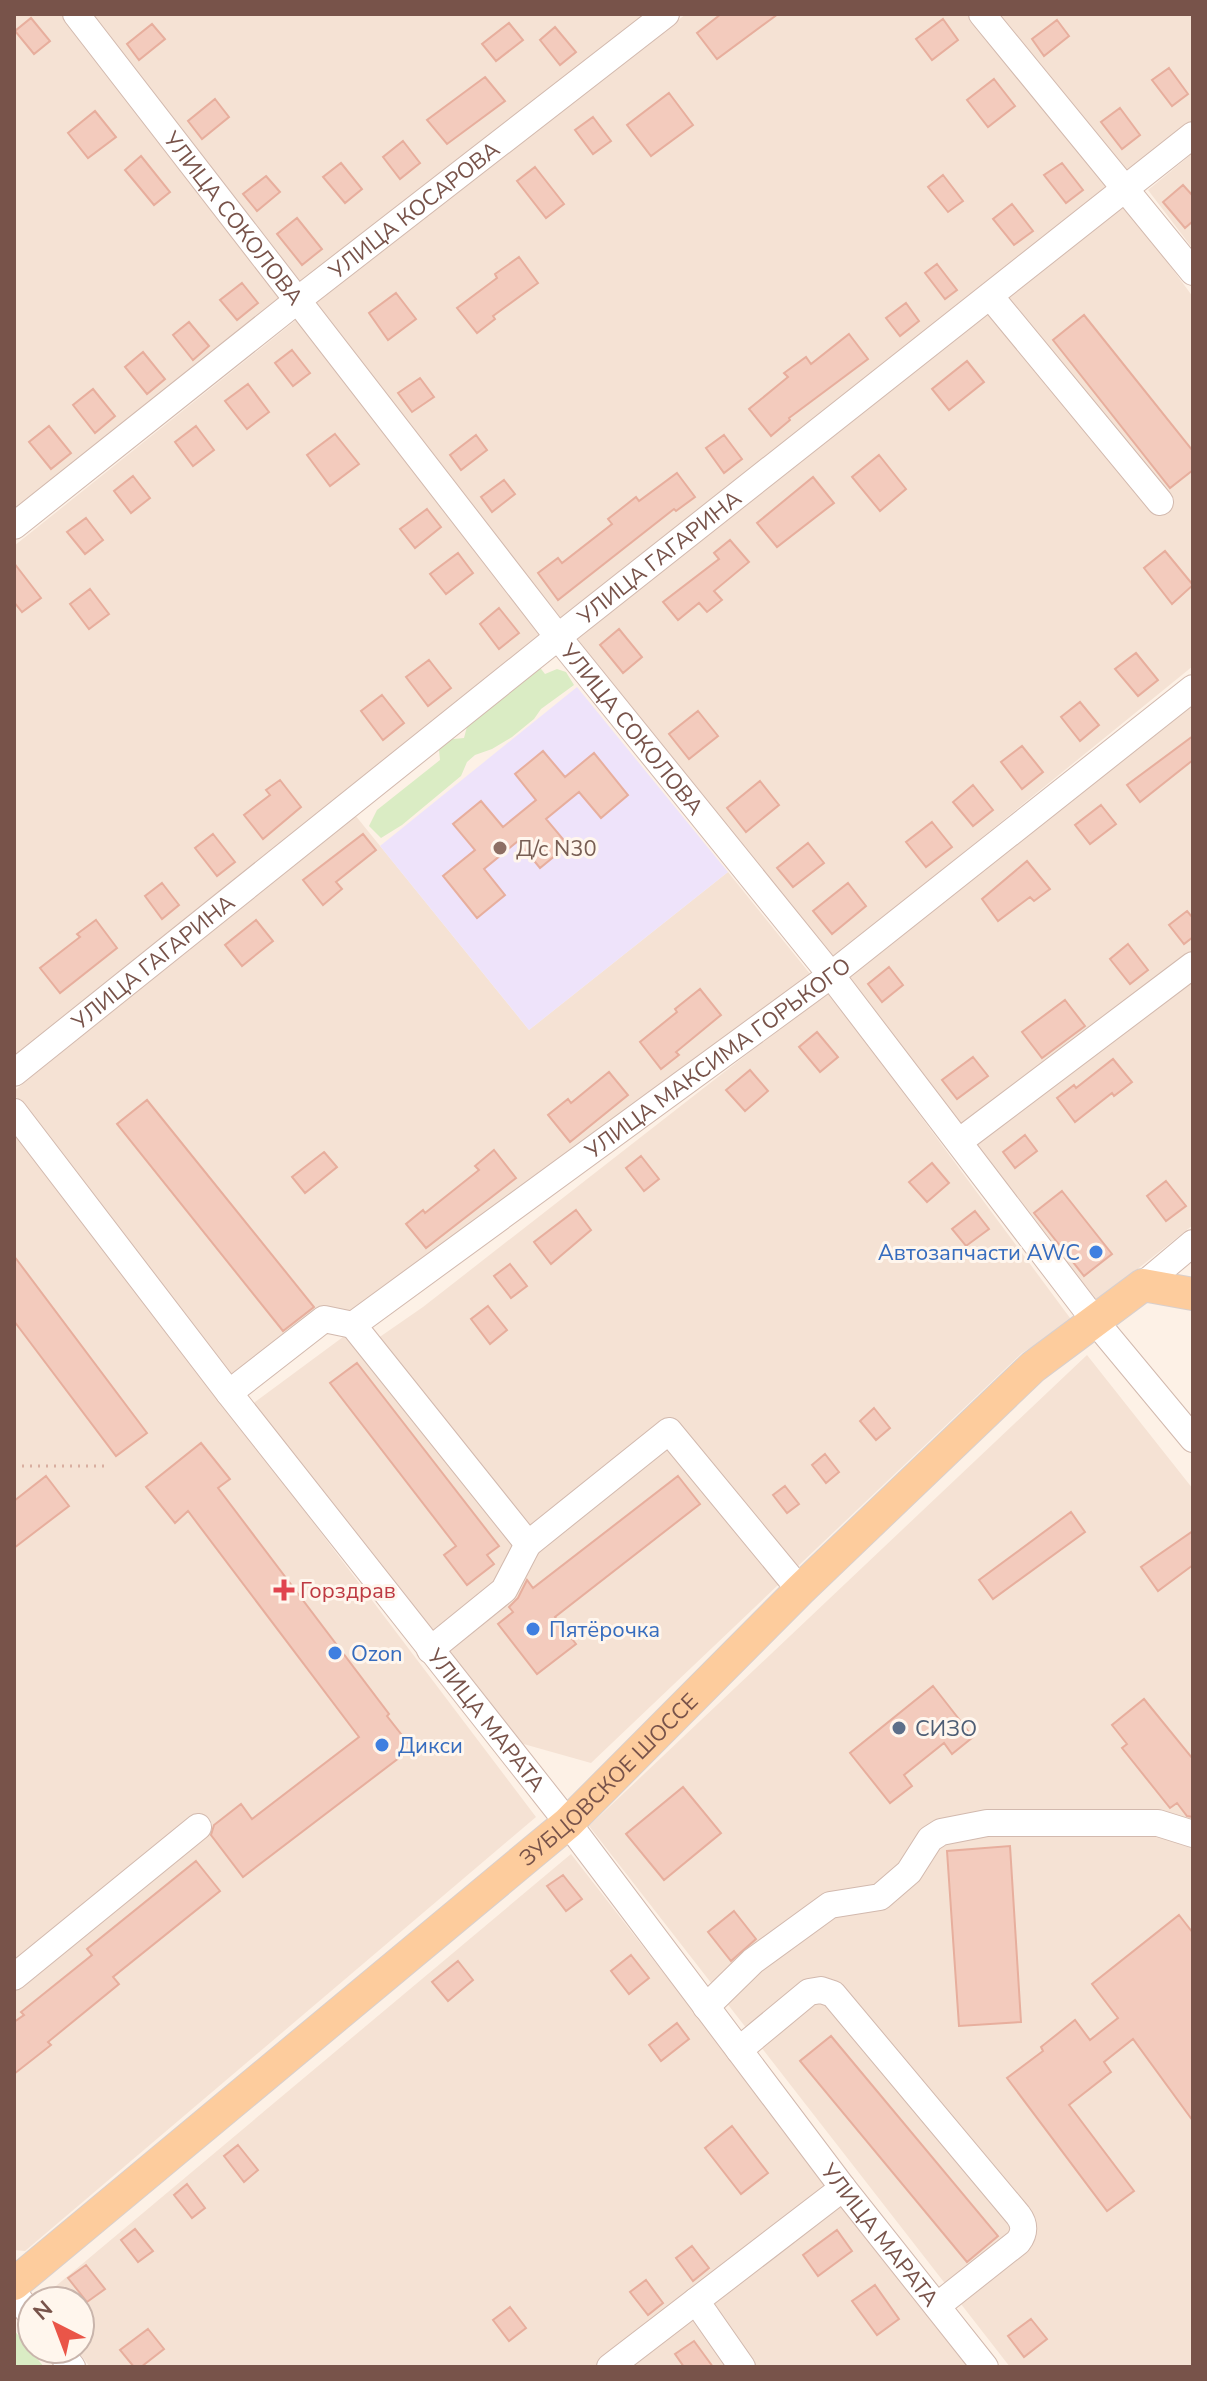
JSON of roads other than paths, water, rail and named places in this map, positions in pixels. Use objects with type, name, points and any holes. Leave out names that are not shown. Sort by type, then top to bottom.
[{"type":"main road","name":"ЗУБЦОВСКОЕ ШОССЕ","points":[[14,2284],[568,1823],[800,1590],[1033,1367],[1143,1285]]},
{"type":"main road","points":[[1143,1285],[1193,1294]]},
{"type":"street","name":"УЛИЦА СОКОЛОВА","points":[[76,14],[558,637],[831,975],[1095,1321],[1193,1439]]},
{"type":"street","name":"УЛИЦА КОСАРОВА","points":[[14,526],[299,299],[666,14]]},
{"type":"street","points":[[982,14],[1193,272]]},
{"type":"street","name":"УЛИЦА ГАГАРИНА","points":[[14,1073],[558,637],[1193,135]]},
{"type":"street","points":[[990,296],[1160,502]]},
{"type":"street","name":"УЛИЦА МАКСИМА ГОРЬКОГО","points":[[353,1325],[831,975],[1193,688]]},
{"type":"street","points":[[960,1141],[1193,965]]},
{"type":"street","name":"УЛИЦА МАРАТА","points":[[14,1112],[229,1393],[568,1823],[843,2188],[985,2367]]},
{"type":"street","points":[[1143,1285],[1193,1243]]},
{"type":"street","points":[[229,1393],[324,1319],[353,1325],[528,1544]]},
{"type":"street","points":[[430,1650],[504,1590],[528,1544],[669,1431],[800,1590]]},
{"type":"street","points":[[706,2007],[753,1961],[830,1905],[880,1897],[909,1872],[930,1839],[941,1832],[987,1823],[1158,1823],[1193,1834]]},
{"type":"street","points":[[14,1977],[198,1827]]},
{"type":"street","points":[[739,2050],[809,1992],[826,1990],[833,1994],[1018,2215],[1024,2227],[1018,2242],[937,2306]]},
{"type":"street","points":[[610,2367],[843,2188]]},
{"type":"street","points":[[696,2301],[742,2367]]},
{"type":"place","name":"Д/с N30","points":[[500,848]]},
{"type":"place","name":"Автозапчасти AWC","points":[[1096,1252]]},
{"type":"place","name":"Горздрав","points":[[284,1590]]},
{"type":"place","name":"Пятёрочка","points":[[533,1629]]},
{"type":"place","name":"Ozon","points":[[335,1653]]},
{"type":"place","name":"СИЗО","points":[[899,1728]]},
{"type":"place","name":"Дикси","points":[[382,1745]]}]
